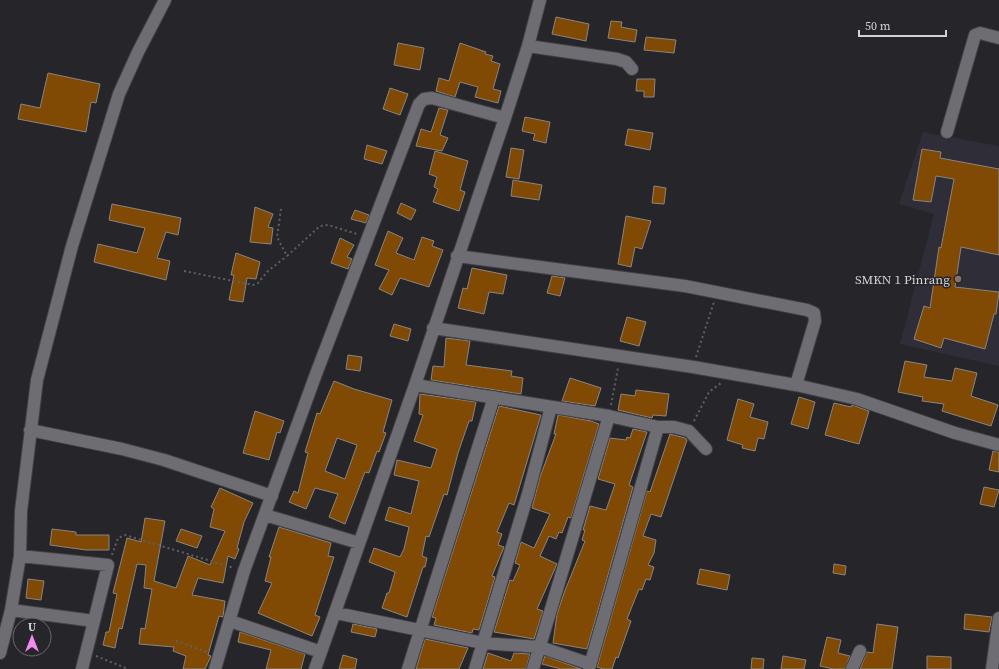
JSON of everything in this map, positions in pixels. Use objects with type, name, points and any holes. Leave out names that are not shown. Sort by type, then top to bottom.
[{"type":"street","points":[[0,653],[20,556],[21,511],[30,430],[38,380],[52,321],[72,246],[119,94],[138,52],[165,0]]},
{"type":"street","points":[[315,669],[336,613],[505,118],[528,46],[540,0]]},
{"type":"street","points":[[947,132],[976,33],[999,38]]},
{"type":"street","points":[[528,46],[617,59],[626,62],[632,69]]},
{"type":"street","points":[[217,663],[244,571],[368,237],[421,101],[428,98],[437,99],[505,118]]},
{"type":"street","points":[[457,256],[717,292],[814,313],[815,321],[796,385]]},
{"type":"street","points":[[433,328],[693,367],[796,385],[857,399],[955,433],[999,445]]},
{"type":"street","points":[[414,385],[609,416],[658,427],[689,431],[706,449]]},
{"type":"street","points":[[408,669],[422,630],[494,397]]},
{"type":"street","points":[[475,669],[528,494],[551,407]]},
{"type":"street","points":[[533,669],[609,416]]},
{"type":"street","points":[[336,613],[483,643],[540,647],[589,667],[658,427]]},
{"type":"street","points":[[30,430],[122,449],[164,460],[272,496]]},
{"type":"street","points":[[265,514],[359,543]]},
{"type":"street","points":[[20,556],[108,565],[82,669]]},
{"type":"street","points":[[10,610],[94,621]]},
{"type":"street","points":[[992,669],[999,618]]},
{"type":"street","points":[[230,621],[321,652]]},
{"type":"street","points":[[852,669],[860,651]]},
{"type":"path","points":[[281,209],[277,237],[287,256]]},
{"type":"path","points":[[184,271],[253,285],[258,283],[268,271],[320,226],[328,225],[368,237]]},
{"type":"path","points":[[693,367],[717,292]]},
{"type":"path","points":[[609,416],[620,356]]},
{"type":"path","points":[[689,431],[709,392],[728,380],[730,373]]},
{"type":"path","points":[[108,565],[118,538],[125,535],[244,571]]},
{"type":"path","points":[[176,641],[217,663]]},
{"type":"path","points":[[86,652],[128,669]]},
{"type":"shaded area","name":"SMKN 1 Pinrang","points":[[923,132],[999,146],[999,366],[900,344],[934,214],[899,204]]},
{"type":"building","points":[[556,17],[589,24],[586,41],[552,34]]},
{"type":"building","points":[[611,21],[622,22],[621,27],[637,30],[635,42],[608,38]]},
{"type":"building","points":[[646,37],[676,40],[674,53],[644,50]]},
{"type":"building","points":[[398,43],[424,48],[420,70],[394,65]]},
{"type":"building","points":[[460,43],[486,52],[485,54],[493,56],[491,61],[500,64],[493,89],[501,91],[498,103],[475,97],[478,87],[460,82],[455,97],[436,91],[439,78],[449,81]]},
{"type":"building","points":[[48,73],[100,84],[96,103],[91,102],[86,132],[18,119],[21,104],[40,108]]},
{"type":"building","points":[[637,79],[655,79],[654,97],[644,97],[644,91],[636,91]]},
{"type":"building","points":[[390,88],[408,94],[400,115],[383,109]]},
{"type":"building","points":[[439,108],[448,110],[440,135],[448,138],[442,151],[416,146],[421,129],[431,132]]},
{"type":"building","points":[[525,117],[550,122],[546,143],[533,140],[535,134],[522,131]]},
{"type":"building","points":[[628,129],[653,133],[650,150],[625,145]]},
{"type":"building","points":[[367,145],[387,151],[382,164],[364,159]]},
{"type":"building","points":[[511,148],[524,150],[519,179],[506,177]]},
{"type":"building","points":[[922,149],[941,152],[940,158],[999,169],[999,255],[961,247],[955,287],[999,292],[996,314],[994,314],[985,349],[944,338],[941,348],[914,339],[924,306],[930,308],[939,247],[941,248],[954,179],[936,176],[931,202],[913,200]]},
{"type":"building","points":[[435,151],[468,161],[460,190],[465,192],[459,211],[433,202],[438,189],[434,187],[437,177],[429,174]]},
{"type":"building","points":[[513,180],[542,185],[539,200],[511,196]]},
{"type":"building","points":[[654,186],[666,188],[664,204],[652,203]]},
{"type":"building","points":[[401,203],[416,210],[411,220],[397,213]]},
{"type":"building","points":[[112,204],[181,218],[178,235],[166,232],[157,258],[170,261],[166,280],[94,262],[98,244],[137,253],[145,228],[109,220]]},
{"type":"building","points":[[255,207],[273,214],[268,227],[273,228],[271,244],[250,242]]},
{"type":"building","points":[[355,210],[369,215],[366,223],[351,219]]},
{"type":"building","points":[[626,216],[651,221],[642,249],[635,247],[631,267],[618,264]]},
{"type":"building","points":[[388,231],[403,238],[396,253],[414,260],[422,237],[434,241],[432,246],[443,250],[429,287],[400,278],[392,295],[379,289],[389,270],[375,265]]},
{"type":"building","points":[[340,238],[354,245],[347,257],[352,259],[348,269],[331,263]]},
{"type":"building","points":[[236,253],[260,262],[256,279],[247,278],[243,302],[229,300],[234,275],[231,275]]},
{"type":"building","points":[[472,268],[507,275],[503,294],[489,292],[484,314],[458,308],[463,288],[467,289]]},
{"type":"building","points":[[552,276],[565,278],[560,296],[547,293]]},
{"type":"building","points":[[627,317],[646,322],[639,346],[620,341]]},
{"type":"building","points":[[394,324],[411,329],[408,341],[390,336]]},
{"type":"building","points":[[446,338],[470,341],[466,365],[512,371],[511,376],[523,378],[521,394],[431,380],[433,366],[444,367]]},
{"type":"building","points":[[348,355],[362,357],[360,371],[346,369]]},
{"type":"building","points":[[905,361],[927,365],[924,377],[952,381],[955,368],[977,373],[971,396],[998,405],[991,426],[942,411],[944,404],[922,401],[923,397],[898,392]]},
{"type":"building","points":[[570,378],[601,388],[595,406],[562,401]]},
{"type":"building","points":[[334,381],[354,389],[392,400],[383,432],[386,433],[379,452],[377,451],[369,473],[365,472],[345,524],[329,517],[338,494],[315,488],[306,509],[289,502],[294,491],[298,493],[308,453],[305,452],[317,413],[320,414]],"holes":[[[337,438],[357,445],[345,479],[325,471]]]},
{"type":"building","points":[[636,390],[669,394],[666,416],[653,415],[652,418],[618,410],[621,394],[635,396]]},
{"type":"building","points":[[420,394],[476,402],[472,421],[469,421],[458,453],[447,495],[444,494],[429,537],[426,536],[422,556],[427,558],[425,567],[423,567],[407,617],[382,608],[387,593],[389,593],[395,572],[369,562],[374,548],[400,557],[404,549],[409,527],[385,520],[389,507],[411,514],[419,481],[394,475],[397,460],[431,468],[437,449],[414,441],[423,415],[419,414]]},
{"type":"building","points":[[799,397],[815,402],[808,429],[791,424]]},
{"type":"building","points":[[738,399],[754,404],[750,417],[768,422],[764,439],[758,438],[755,451],[742,448],[743,445],[727,440]]},
{"type":"building","points":[[834,403],[851,407],[852,405],[869,411],[859,444],[825,435]]},
{"type":"building","points":[[499,406],[541,415],[514,505],[509,503],[497,532],[502,534],[498,545],[504,547],[492,576],[495,577],[479,630],[473,629],[472,633],[434,625],[436,618],[432,617]]},
{"type":"building","points":[[255,411],[284,421],[280,433],[277,432],[269,460],[243,453]]},
{"type":"building","points":[[558,415],[591,421],[599,424],[571,518],[568,517],[562,533],[559,532],[556,539],[549,536],[540,556],[557,564],[537,609],[543,611],[534,639],[494,632],[510,580],[513,581],[520,565],[515,563],[521,542],[534,548],[550,514],[532,508],[540,477],[556,434],[554,434]]},
{"type":"building","points":[[633,429],[647,432],[629,485],[633,487],[587,649],[553,643],[557,614],[585,541],[582,540],[585,530],[583,530],[590,506],[606,510],[615,484],[598,479],[610,438],[626,440],[627,437],[630,438]]},
{"type":"building","points":[[670,434],[685,438],[687,440],[661,517],[651,514],[643,536],[656,540],[654,553],[648,565],[654,567],[650,580],[646,579],[642,590],[639,589],[627,619],[631,621],[618,658],[616,657],[612,669],[603,669],[597,667],[647,491],[650,492]]},
{"type":"building","points":[[993,451],[999,452],[999,472],[989,470]]},
{"type":"building","points":[[984,487],[999,490],[994,507],[980,504]]},
{"type":"building","points":[[220,488],[253,503],[244,522],[237,548],[239,549],[235,559],[228,556],[223,583],[198,578],[192,595],[225,601],[223,617],[219,616],[208,655],[211,656],[205,669],[183,669],[186,656],[173,651],[174,647],[139,644],[141,628],[145,629],[152,589],[144,588],[146,565],[137,564],[122,629],[119,628],[115,648],[103,645],[106,632],[109,632],[117,594],[113,593],[127,538],[141,542],[145,518],[165,521],[154,581],[176,588],[188,556],[210,565],[225,531],[210,527],[214,509],[211,507]]},
{"type":"building","points":[[279,527],[331,543],[328,556],[334,557],[315,615],[320,617],[312,636],[258,613],[272,583],[265,581],[271,557],[269,557]]},
{"type":"building","points":[[52,529],[76,532],[76,535],[109,535],[109,550],[86,550],[50,545]]},
{"type":"building","points":[[181,529],[202,536],[197,548],[176,541]]},
{"type":"building","points":[[834,564],[846,566],[845,575],[833,573]]},
{"type":"building","points":[[700,569],[730,575],[727,590],[697,584]]},
{"type":"building","points":[[28,579],[44,581],[41,600],[26,598]]},
{"type":"building","points":[[965,614],[992,617],[989,632],[964,629]]},
{"type":"building","points":[[353,624],[377,629],[375,637],[351,632]]},
{"type":"building","points":[[877,624],[898,627],[892,669],[860,669],[867,652],[873,653]]},
{"type":"building","points":[[240,632],[305,654],[301,669],[266,669],[271,650],[238,642]]},
{"type":"building","points":[[827,637],[841,640],[838,653],[850,656],[845,669],[833,669],[820,666]]},
{"type":"building","points":[[425,639],[468,648],[459,669],[416,669]]},
{"type":"building","points":[[488,653],[511,661],[514,653],[530,654],[526,669],[483,669]]},
{"type":"building","points":[[343,655],[357,659],[355,669],[339,669]]},
{"type":"building","points":[[545,656],[581,669],[561,669],[542,664]]},
{"type":"building","points":[[783,656],[806,660],[804,669],[781,669]]},
{"type":"building","points":[[927,656],[951,657],[951,669],[927,669]]},
{"type":"building","points":[[752,658],[764,659],[763,669],[751,669]]},
{"type":"place","name":"SMKN 1 Pinrang","points":[[958,279]]}]
